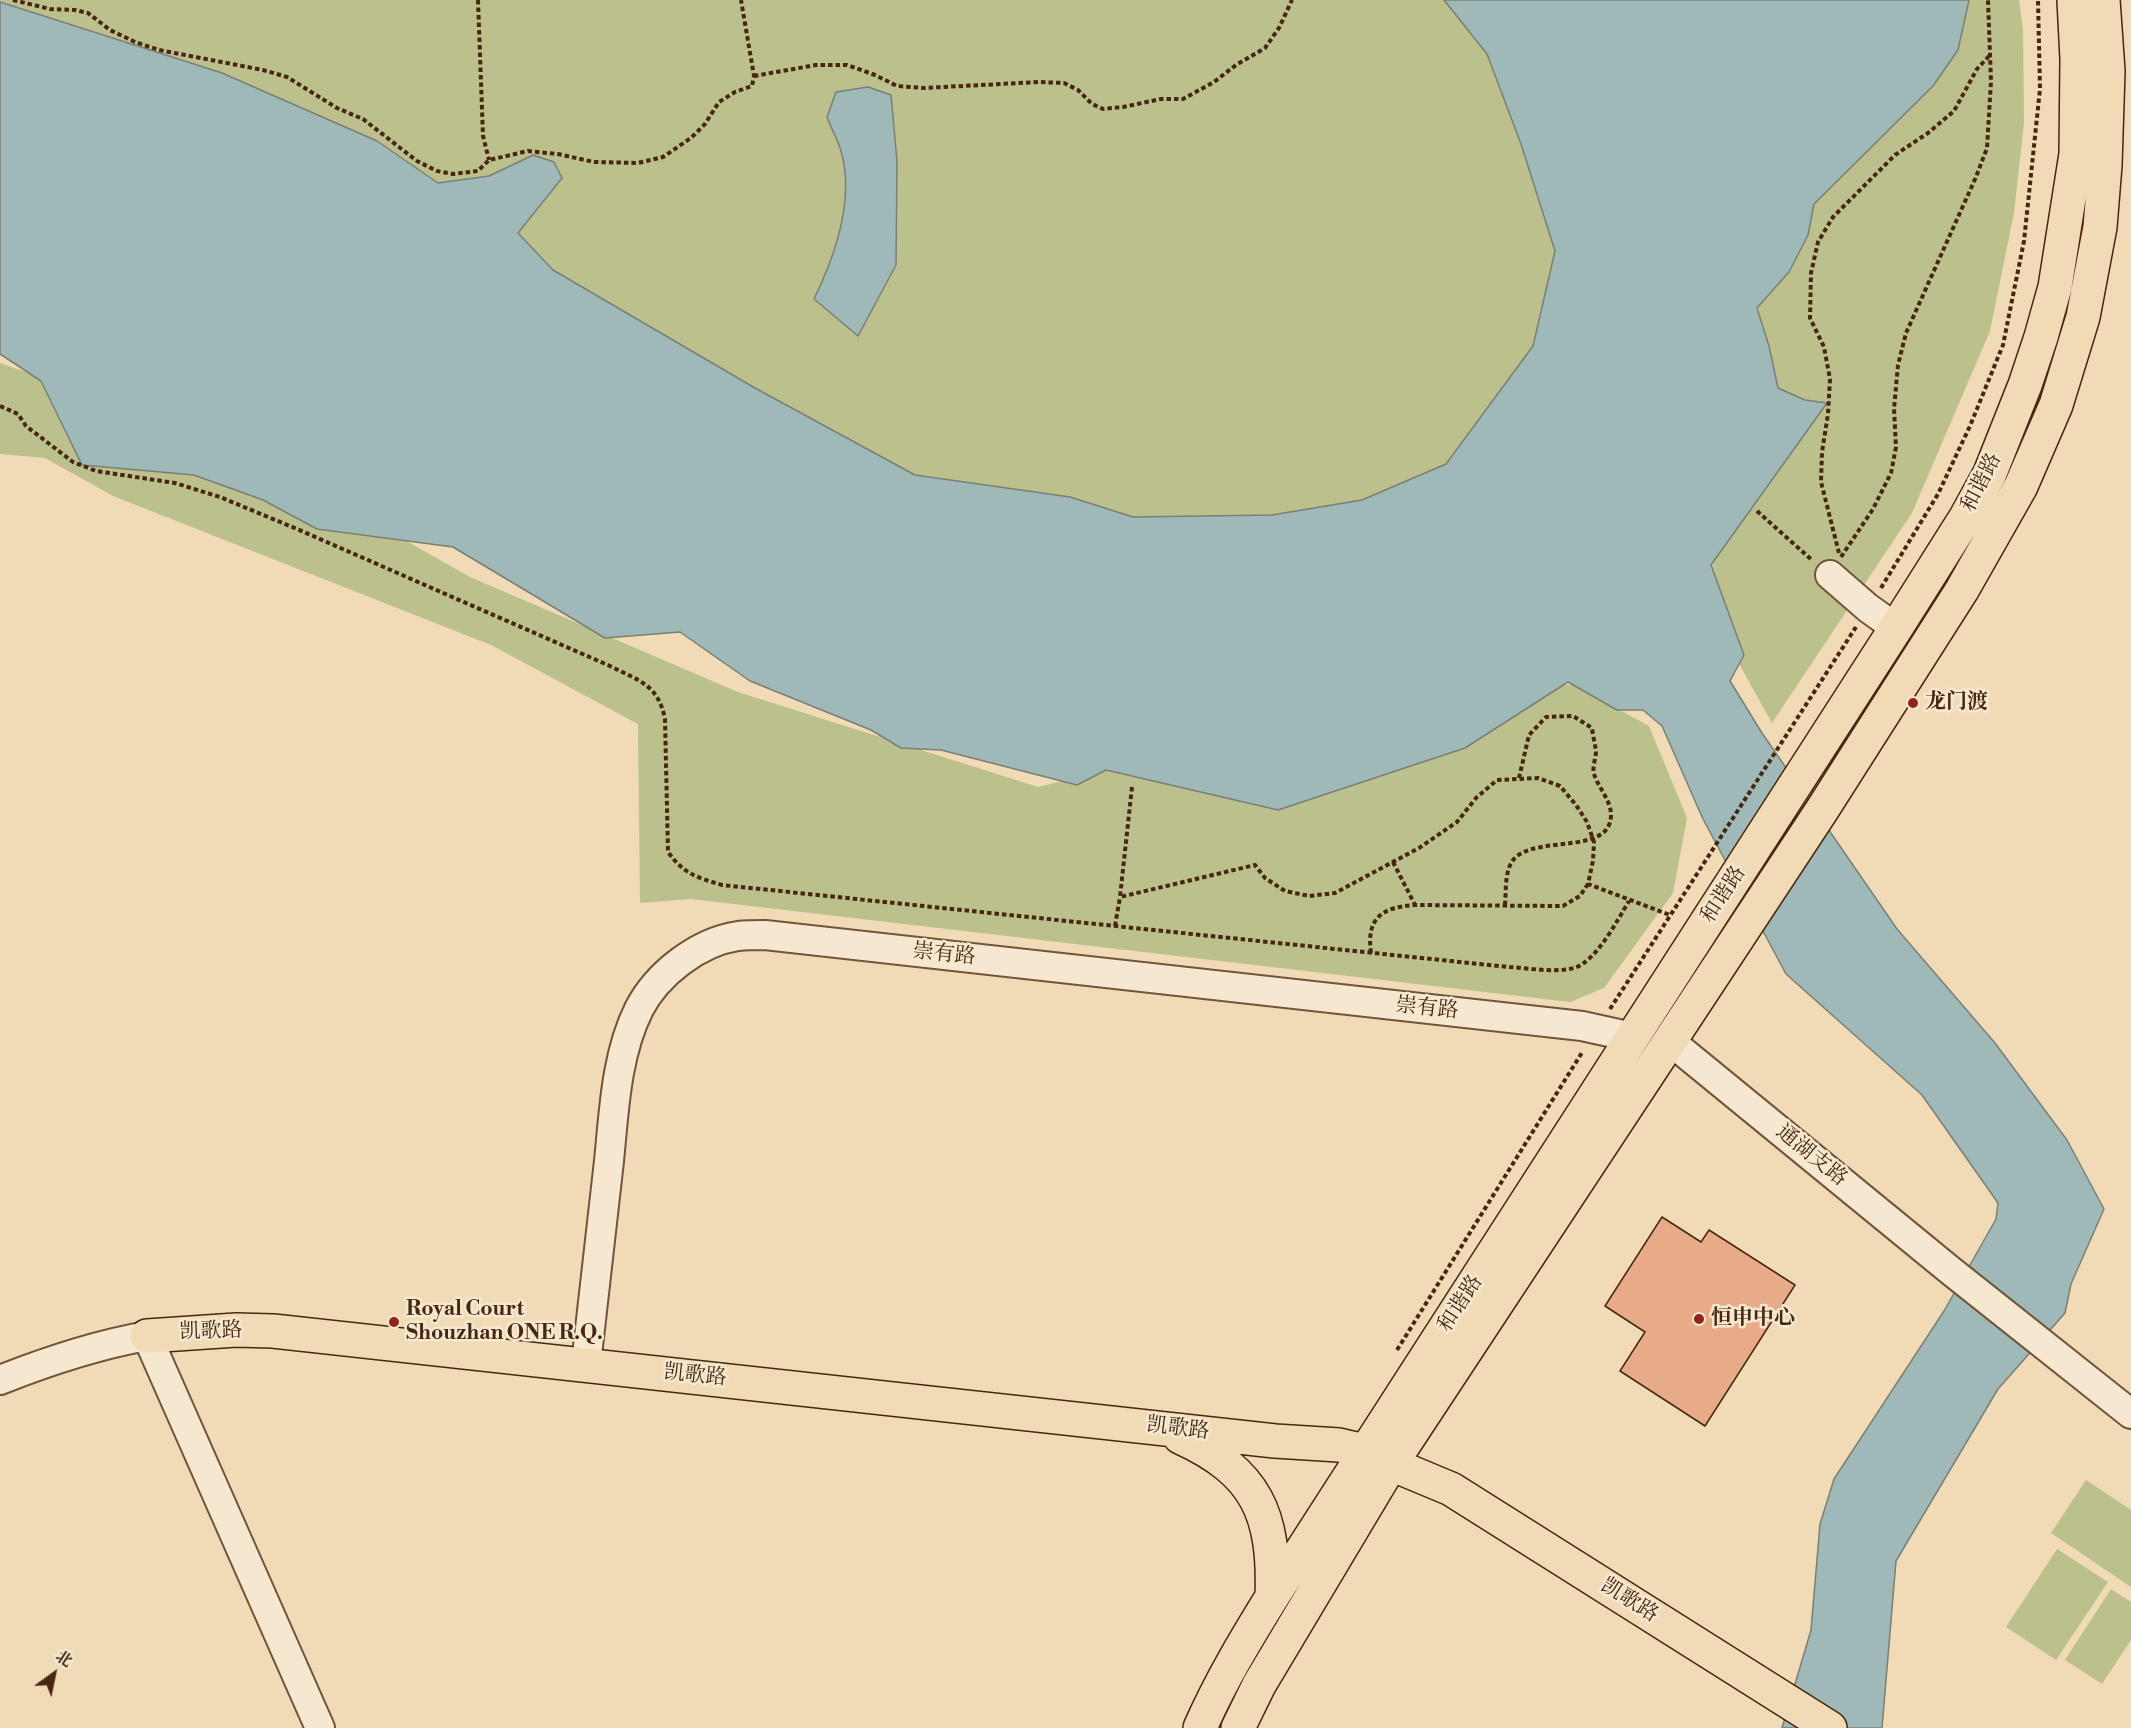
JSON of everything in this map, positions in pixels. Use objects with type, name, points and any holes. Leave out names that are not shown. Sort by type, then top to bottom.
[{"type":"main road","name":"和谐路","points":[[1238,1728],[1378,1458],[1632,1037],[1896,628],[1966,517],[1990,473],[2025,385],[2055,287],[2076,154],[2078,59],[2074,0]]},
{"type":"main road","name":"和谐路","points":[[1200,1728],[1272,1597],[1378,1458],[1674,1035],[1980,560],[2021,486],[2056,405],[2083,317],[2100,227],[2105,165],[2108,71],[2103,0]]},
{"type":"main road","name":"凯歌路","points":[[147,1336],[236,1330],[273,1332],[586,1364],[1275,1441],[1339,1445],[1378,1458],[1440,1506],[1784,1715],[1830,1728]]},
{"type":"main road","points":[[1153,1426],[1181,1437],[1222,1459],[1236,1470],[1256,1497],[1267,1527],[1271,1548],[1272,1597]]},
{"type":"street","points":[[1830,575],[1868,608],[1896,628]]},
{"type":"street","name":"崇有路","points":[[586,1364],[616,1095],[628,1036],[639,1008],[670,970],[693,953],[713,943],[737,936],[765,934],[1597,1029],[1632,1037]]},
{"type":"street","name":"通湖支路","points":[[1674,1035],[1951,1271],[2131,1414]]},
{"type":"street","points":[[147,1336],[320,1728]]},
{"type":"street","name":"凯歌路","points":[[0,1380],[62,1357],[112,1342],[147,1336]]},
{"type":"path","points":[[13,0],[50,9],[88,13],[110,30],[143,45],[263,70],[286,78],[338,108],[363,119],[417,161],[437,171],[453,174],[478,171],[489,160],[528,151],[558,154],[594,162],[638,163],[663,157],[691,138],[705,124],[719,102],[735,92],[752,86],[754,76],[741,0]]},
{"type":"path","points":[[478,0],[483,136],[489,160]]},
{"type":"path","points":[[754,76],[816,65],[847,64],[897,86],[924,88],[1039,82],[1064,83],[1078,90],[1092,104],[1103,109],[1161,99],[1183,99],[1214,82],[1236,64],[1265,48],[1280,28],[1292,0]]},
{"type":"path","points":[[1988,0],[1990,55],[1990,118],[1987,148],[1972,187],[1905,333],[1898,364],[1894,409],[1896,447],[1891,473],[1872,509],[1840,558],[1821,482],[1830,379],[1824,347],[1810,318],[1811,273],[1818,242],[1833,217],[1895,155],[1928,133],[1954,111],[1977,69],[1990,55]]},
{"type":"path","points":[[1395,1354],[1597,1029],[1784,740],[1938,494],[1970,426],[2002,345],[2024,242],[2040,88],[2038,0]]},
{"type":"path","points":[[0,405],[18,414],[26,426],[73,462],[96,471],[176,483],[220,497],[556,643],[648,686],[662,702],[665,719],[668,852],[679,867],[698,878],[722,885],[1518,968],[1557,970],[1576,968],[1591,957],[1629,901]]},
{"type":"path","points":[[1757,511],[1830,575]]},
{"type":"path","points":[[1505,905],[1509,867],[1517,856],[1538,847],[1568,844],[1601,835],[1609,825],[1610,808],[1594,772],[1596,750],[1592,728],[1573,716],[1546,717],[1529,735],[1519,778]]},
{"type":"path","points":[[1120,897],[1254,865],[1265,878],[1285,891],[1309,896],[1335,893],[1419,848],[1457,822],[1476,798],[1497,780],[1538,778],[1560,786],[1576,805],[1587,822],[1592,838],[1593,861],[1588,884],[1580,897],[1563,906],[1414,905],[1384,910],[1373,923],[1369,940],[1371,952]]},
{"type":"path","points":[[1115,926],[1132,787]]},
{"type":"path","points":[[1393,862],[1414,905]]},
{"type":"path","points":[[1588,884],[1670,915]]},
{"type":"green space","points":[[0,0],[1499,0],[1599,205],[1495,472],[1151,571],[742,447],[0,60]]},
{"type":"green space","points":[[1941,0],[2019,0],[2023,30],[2024,122],[2014,213],[1990,331],[1912,513],[1772,723],[1698,590],[1775,456],[1756,290]]},
{"type":"green space","points":[[0,363],[244,449],[470,577],[738,692],[1038,787],[1106,770],[1538,684],[1573,685],[1649,726],[1687,818],[1673,893],[1604,988],[1570,1002],[691,899],[640,903],[638,724],[491,645],[113,496],[45,458],[0,454]]},
{"type":"green space","points":[[2086,1480],[2131,1510],[2131,1587],[2051,1533]]},
{"type":"green space","points":[[2057,1549],[2108,1582],[2056,1660],[2006,1627]]},
{"type":"green space","points":[[2111,1589],[2131,1602],[2131,1640],[2102,1684],[2065,1660]]},
{"type":"water","points":[[1444,0],[1969,0],[1958,50],[1933,86],[1814,204],[1808,235],[1789,272],[1757,308],[1769,346],[1778,388],[1805,400],[1827,403],[1711,565],[1744,655],[1730,681],[1762,733],[1897,929],[1995,1043],[2067,1140],[2104,1209],[2071,1284],[2065,1313],[1998,1389],[1896,1561],[1882,1728],[1782,1728],[1811,1630],[1820,1524],[1834,1479],[1944,1311],[1996,1219],[1998,1203],[1922,1095],[1786,974],[1703,819],[1662,726],[1643,710],[1617,710],[1568,682],[1465,748],[1278,810],[1106,770],[1077,785],[941,750],[901,748],[871,730],[750,681],[680,632],[605,638],[453,547],[317,529],[263,500],[194,475],[82,465],[41,381],[0,354],[0,2],[222,73],[377,141],[438,183],[489,176],[533,155],[554,162],[562,178],[518,233],[553,270],[755,388],[915,475],[1070,497],[1133,517],[1272,515],[1362,500],[1446,464],[1533,346],[1555,251],[1521,144],[1487,54]]},
{"type":"water","points":[[868,87],[891,95],[897,161],[896,265],[858,336],[814,299],[829,265],[841,227],[846,189],[841,151],[827,117],[836,92]]},
{"type":"building","name":"恒申中心","points":[[1662,1217],[1701,1242],[1709,1230],[1795,1285],[1705,1426],[1620,1371],[1645,1332],[1605,1306]]},
{"type":"place","name":"龙门渡","points":[[1913,703]]},
{"type":"place","name":"恒申中心","points":[[1699,1319]]},
{"type":"place","name":"Royal Court Shouzhan ONE R.Q.","points":[[394,1322]]}]
